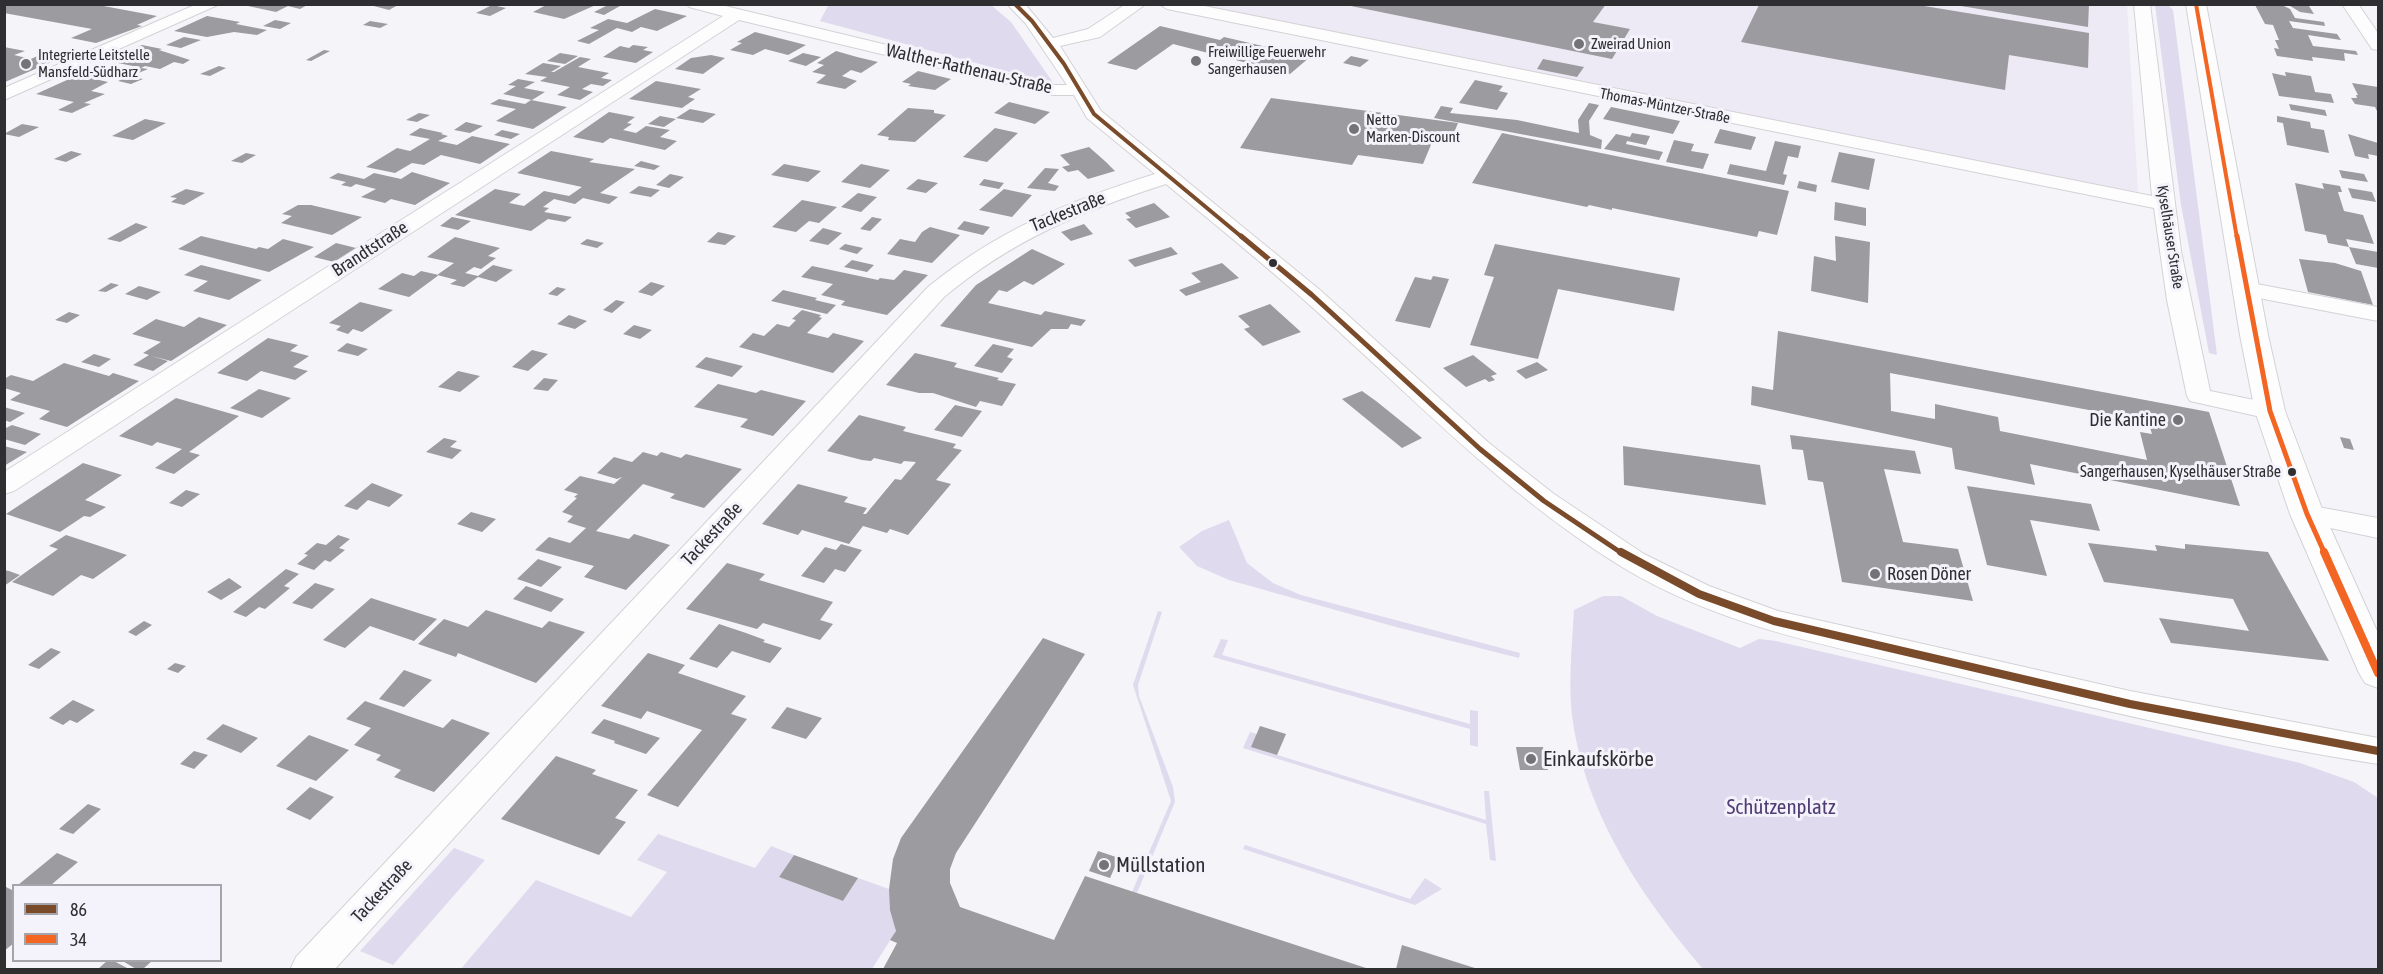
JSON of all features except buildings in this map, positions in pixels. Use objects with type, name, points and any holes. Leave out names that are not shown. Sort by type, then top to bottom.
[{"type":"main road","points":[[2196,4],[2270,411],[2307,514],[2379,673]]},
{"type":"street","points":[[4,95],[212,4]]},
{"type":"street","name":"Walther-Rathenau-Straße","points":[[695,4],[1053,90],[1078,90],[1094,114],[1312,295],[1480,449],[1544,501],[1634,561],[1699,594],[1774,621],[2130,704],[2379,751]]},
{"type":"street","points":[[1015,4],[1071,74],[1078,90]]},
{"type":"street","points":[[1049,44],[1094,33],[1138,4]]},
{"type":"street","name":"Thomas-Müntzer-Straße","points":[[1167,4],[2164,204]]},
{"type":"street","name":"Kyselhäuser Straße","points":[[2142,4],[2164,204],[2191,367],[2199,396],[2270,411]]},
{"type":"street","points":[[2350,4],[2379,45]]},
{"type":"street","name":"Brandtstraße","points":[[4,485],[736,14]]},
{"type":"street","name":"Tackestraße","points":[[309,969],[936,292],[977,258],[1040,221],[1082,204],[1170,176]]},
{"type":"street","points":[[2246,289],[2379,314]]},
{"type":"street","points":[[2307,514],[2379,528]]},
{"type":"shaded area","points":[[1198,5],[2127,5],[2138,192],[1643,98]]},
{"type":"green space","points":[[829,4],[991,5],[1011,22],[1054,84],[820,21]]},
{"type":"green space","points":[[2155,5],[2168,5],[2173,10],[2217,355],[2209,353],[2181,205]]},
{"type":"green space","points":[[1229,520],[1247,563],[1273,583],[1301,595],[1520,653],[1519,658],[1396,627],[1229,580],[1197,566],[1179,547],[1202,531]]},
{"type":"green space","name":"Schützenplatz","points":[[1603,596],[1621,596],[1657,616],[1740,648],[1759,639],[1776,641],[2300,763],[2354,782],[2378,798],[2378,969],[1703,969],[1660,915],[1622,858],[1606,827],[1582,763],[1574,729],[1571,699],[1574,610]]},
{"type":"green space","points":[[1158,611],[1162,612],[1138,685],[1139,696],[1173,787],[1175,802],[1137,893],[1132,892],[1171,801],[1133,685]]},
{"type":"green space","points":[[1221,639],[1228,640],[1222,655],[1470,724],[1470,710],[1478,711],[1478,747],[1470,745],[1470,729],[1213,657]]},
{"type":"green space","points":[[1250,732],[1257,734],[1252,747],[1486,820],[1484,791],[1489,791],[1496,861],[1490,860],[1486,824],[1243,748]]},
{"type":"green space","points":[[658,834],[755,868],[771,846],[794,855],[779,877],[843,901],[858,878],[889,889],[896,931],[872,969],[460,970],[536,880],[631,917],[667,872],[637,860]]},
{"type":"green space","points":[[1245,845],[1410,899],[1425,878],[1442,889],[1415,905],[1243,849]]},
{"type":"green space","points":[[454,848],[485,860],[393,965],[360,951]]},
{"type":"transit line","name":"86","points":[[1015,4],[1032,21],[1064,64],[1094,114],[1312,295],[1480,449],[1544,501],[1634,561],[1699,594],[1774,621],[2130,704],[2378,751]]},
{"type":"transit line","name":"34","points":[[2196,4],[2254,335],[2270,411],[2307,514],[2378,673]]},
{"type":"place","name":"Zweirad Union","points":[[1579,44]]},
{"type":"place","name":"Freiwillige Feuerwehr Sangerhausen","points":[[1196,61]]},
{"type":"place","name":"Integrierte Leitstelle Mansfeld-Südharz","points":[[26,64]]},
{"type":"place","name":"Netto Marken-Discount","points":[[1354,129]]},
{"type":"place","name":"Die Kantine","points":[[2178,420]]},
{"type":"place","name":"Sangerhausen, Kyselhäuser Straße","points":[[2292,472]]},
{"type":"place","name":"Rosen Döner","points":[[1875,574]]},
{"type":"place","name":"Einkaufskörbe","points":[[1531,759]]},
{"type":"place","name":"Müllstation","points":[[1104,865]]}]
